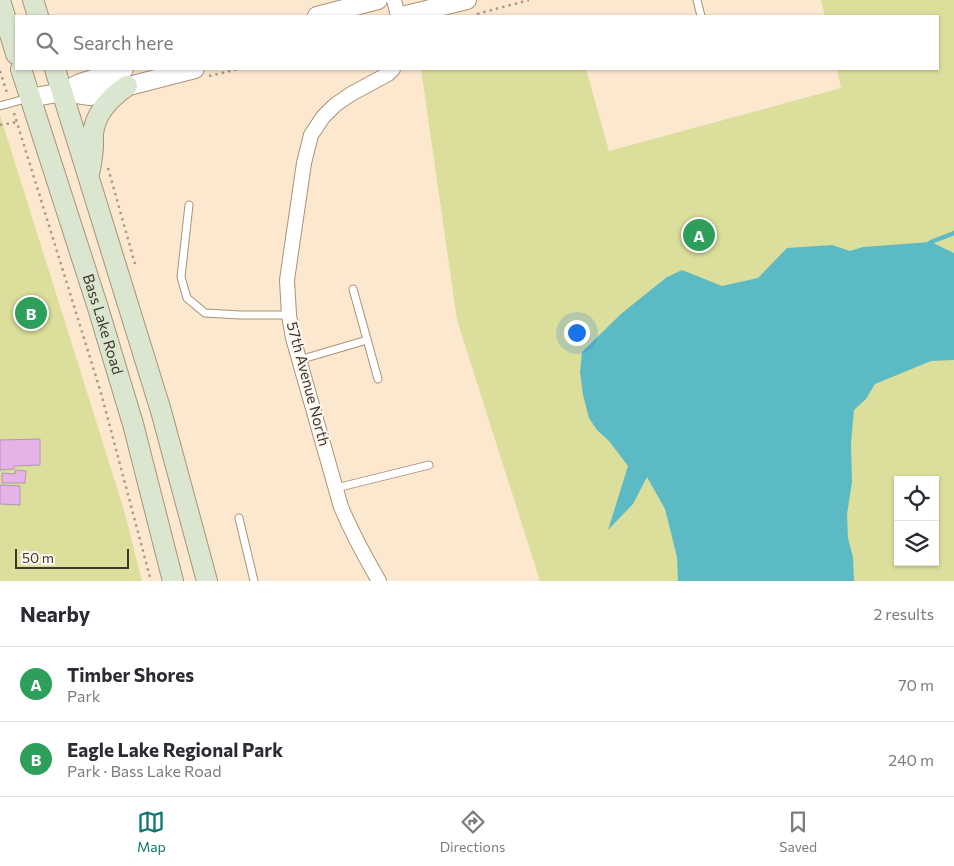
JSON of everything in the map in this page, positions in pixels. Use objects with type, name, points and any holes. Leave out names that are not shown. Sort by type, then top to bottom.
[{"type":"main road","points":[[0,0],[15,51]]},
{"type":"main road","points":[[34,0],[38,15]]},
{"type":"main road","name":"Bass Lake Road","points":[[20,70],[20,101],[94,298],[134,424],[173,581]]},
{"type":"main road","name":"Bass Lake Road","points":[[55,70],[161,411],[207,581]]},
{"type":"main road","points":[[89,177],[93,133],[98,118],[126,77]]},
{"type":"street","points":[[321,15],[378,0]]},
{"type":"street","points":[[394,0],[398,15]]},
{"type":"street","points":[[410,15],[472,7]]},
{"type":"street","points":[[20,101],[63,92],[90,96],[126,77],[186,70]]},
{"type":"street","name":"57th Avenue North","points":[[379,581],[362,552],[341,507],[293,338],[287,280],[304,163],[311,135],[323,116],[335,105],[392,70]]},
{"type":"lane","points":[[697,0],[701,15]]},
{"type":"lane","points":[[0,106],[20,101]]},
{"type":"lane","points":[[189,205],[180,277],[187,298],[205,313],[290,315]]},
{"type":"lane","points":[[353,289],[378,379]]},
{"type":"lane","points":[[299,360],[367,340]]},
{"type":"lane","points":[[336,488],[429,464]]},
{"type":"lane","points":[[239,518],[254,581]]},
{"type":"path","points":[[472,7],[529,0]]},
{"type":"path","points":[[0,71],[20,101],[17,122],[101,393],[152,581]]},
{"type":"path","points":[[0,125],[17,122]]},
{"type":"green space","points":[[821,0],[954,0],[954,581],[540,581],[457,320],[421,70],[586,70],[609,151],[841,88],[837,70],[939,70],[939,15],[825,15]]},
{"type":"green space","points":[[0,115],[124,510],[142,581],[0,581]]},
{"type":"water","points":[[931,242],[954,253],[954,360],[931,361],[875,384],[866,399],[854,410],[851,443],[852,482],[847,514],[854,581],[678,581],[677,557],[665,509],[647,477],[633,504],[608,530],[628,466],[589,418],[580,372],[582,352],[622,313],[667,277],[682,270],[722,286],[758,278],[787,248],[832,245],[850,251],[863,247]]},
{"type":"building","points":[[40,439],[40,465],[14,466],[14,469],[0,470],[0,440]]},
{"type":"building","points":[[15,470],[26,471],[25,483],[2,483],[2,473],[15,474]]},
{"type":"building","points":[[0,485],[20,486],[20,505],[0,504]]},
{"type":"waterway","points":[[926,246],[931,242],[954,233]]},
{"type":"place","name":"Timber Shores","points":[[699,235]]},
{"type":"place","name":"Eagle Lake Regional Park","points":[[31,313]]}]
